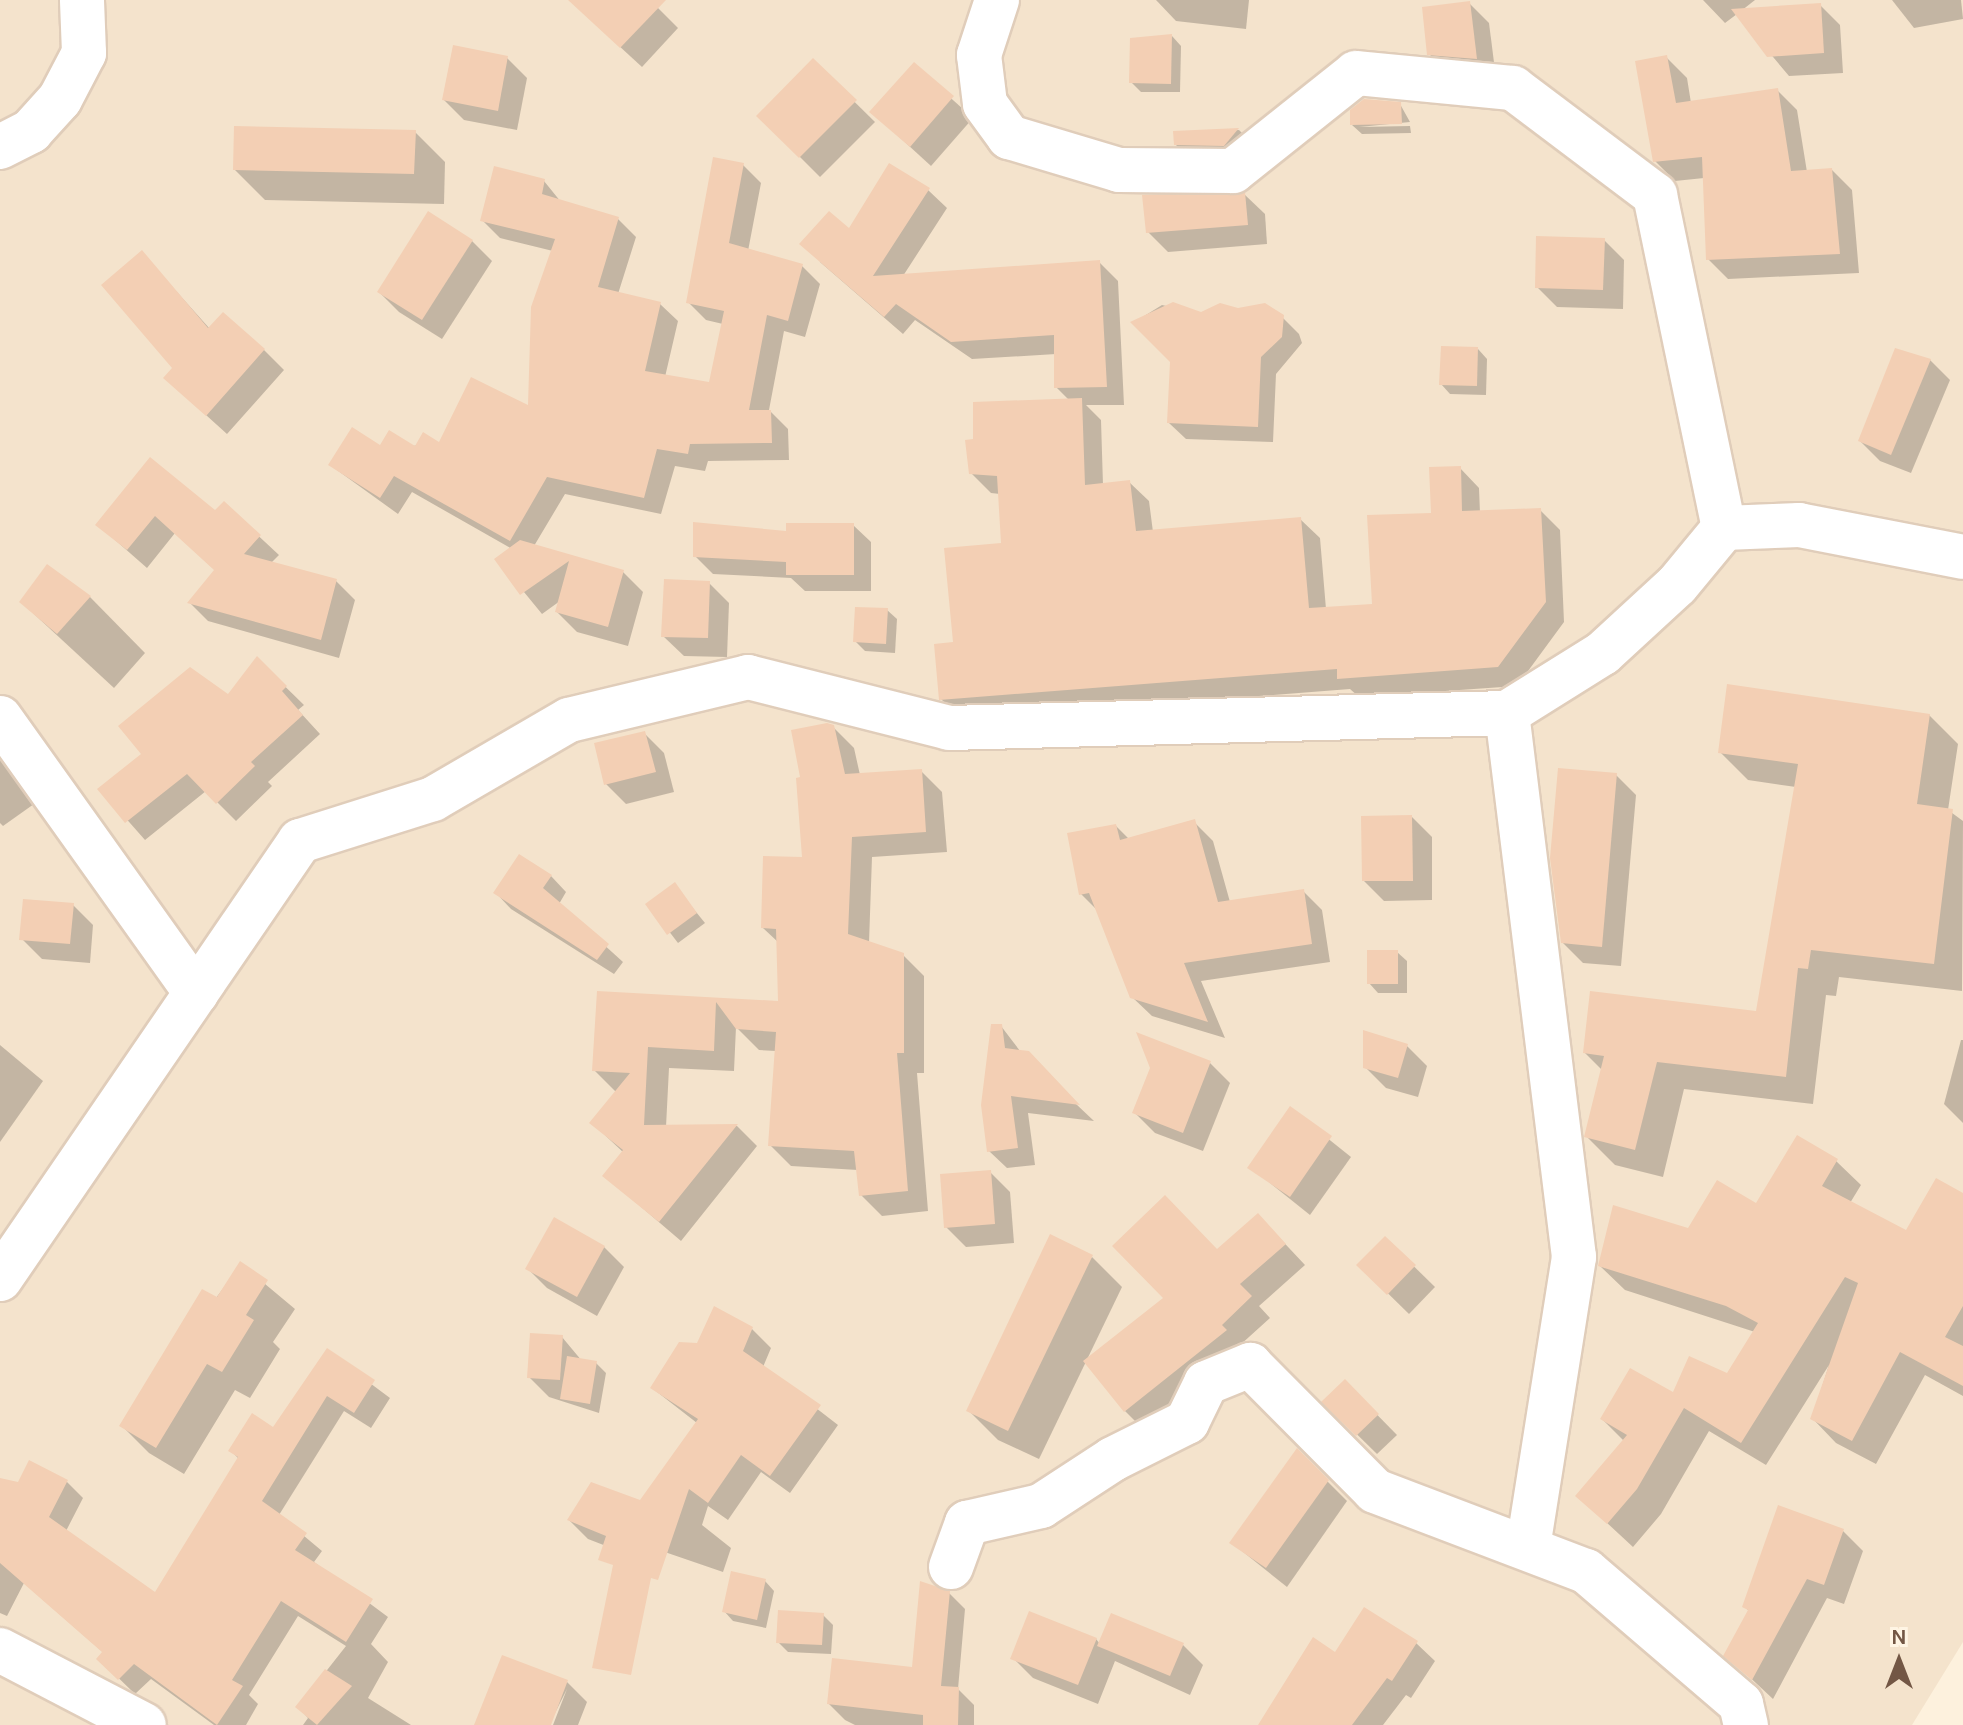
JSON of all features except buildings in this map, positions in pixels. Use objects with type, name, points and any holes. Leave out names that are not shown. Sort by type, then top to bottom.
[{"type":"street","points":[[0,147],[31,131],[60,99],[84,53],[82,0]]},
{"type":"street","points":[[997,0],[979,55],[985,104],[1009,137],[1119,170],[1233,171],[1356,73],[1513,88],[1655,195],[1724,528]]},
{"type":"street","points":[[0,1279],[300,841],[433,799],[569,720],[748,677],[949,728],[1507,713],[1603,653],[1677,585],[1724,528],[1799,525],[1963,557]]},
{"type":"street","points":[[1507,713],[1574,1257],[1528,1546]]},
{"type":"street","points":[[0,718],[196,993]]},
{"type":"street","points":[[951,1567],[967,1523],[1041,1506],[1113,1459],[1187,1422],[1206,1383],[1250,1365],[1375,1491],[1528,1546],[1586,1571],[1741,1704],[1746,1725]]},
{"type":"street","points":[[0,1650],[144,1725]]},
{"type":"shaded area","points":[[0,0],[1963,0],[1963,1642],[1912,1725],[0,1725]]}]
